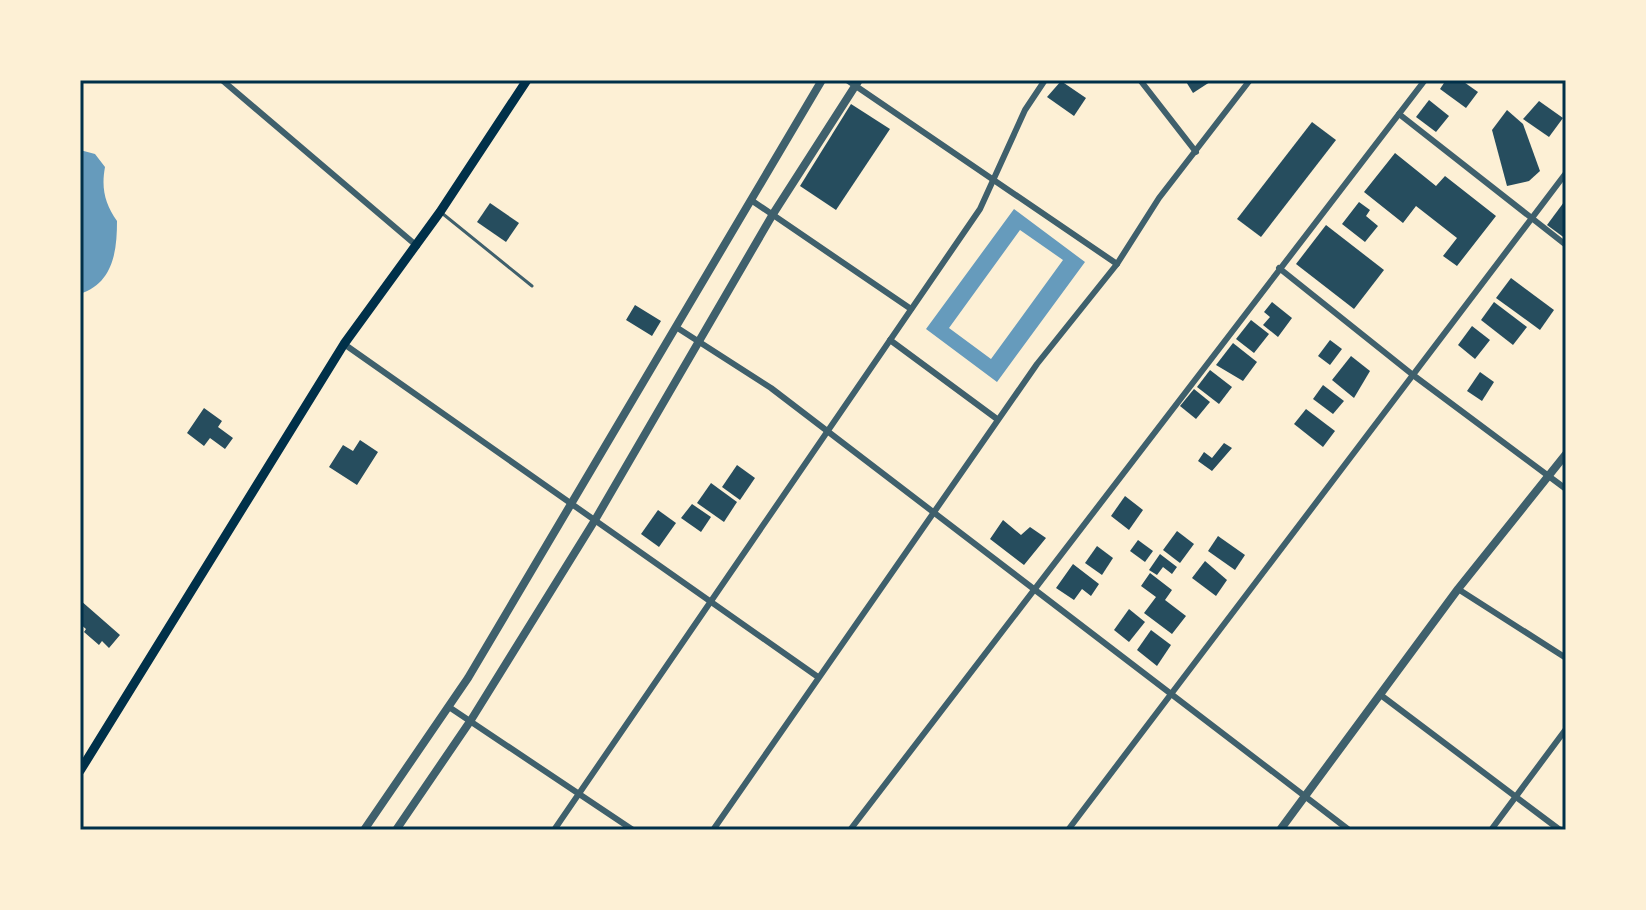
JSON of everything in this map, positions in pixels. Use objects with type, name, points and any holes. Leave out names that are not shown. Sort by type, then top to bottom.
[{"type":"main road","points":[[80,771],[344,344],[417,246],[527,80]]},
{"type":"street","points":[[222,80],[417,246]]},
{"type":"street","points":[[364,830],[449,707],[822,80]]},
{"type":"street","points":[[554,830],[980,209],[1025,110],[1045,80]]},
{"type":"street","points":[[1140,80],[1196,152]]},
{"type":"street","points":[[713,830],[997,419],[1117,264],[1159,198],[1250,80]]},
{"type":"street","points":[[850,830],[1425,80]]},
{"type":"street","points":[[396,830],[471,720],[595,520],[773,214],[854,82],[1117,264]]},
{"type":"street","points":[[1399,114],[1566,245]]},
{"type":"street","points":[[1068,830],[1566,173]]},
{"type":"street","points":[[751,200],[911,309]]},
{"type":"street","points":[[1279,268],[1413,375],[1566,489]]},
{"type":"street","points":[[676,327],[771,388],[1349,830]]},
{"type":"street","points":[[890,340],[997,419]]},
{"type":"street","points":[[344,344],[818,677]]},
{"type":"street","points":[[1280,830],[1382,696],[1458,589],[1566,454]]},
{"type":"street","points":[[1458,589],[1566,658]]},
{"type":"street","points":[[1382,696],[1560,830]]},
{"type":"street","points":[[449,707],[633,830]]},
{"type":"street","points":[[1491,830],[1566,729]]},
{"type":"lane","points":[[440,212],[532,286]]},
{"type":"water","points":[[80,150],[95,154],[105,167],[105,196],[117,221],[111,265],[100,282],[80,294]]},
{"type":"water","points":[[1014,209],[1085,262],[997,382],[926,329]],"holes":[[[1020,230],[1063,260],[991,359],[949,328]]]},
{"type":"building","points":[[1185,80],[1213,80],[1193,93]]},
{"type":"building","points":[[1446,80],[1461,80],[1478,92],[1466,108],[1440,89]]},
{"type":"building","points":[[1061,81],[1086,98],[1074,116],[1047,97]]},
{"type":"building","points":[[1429,100],[1449,116],[1436,132],[1416,117]]},
{"type":"building","points":[[1539,101],[1563,118],[1549,137],[1523,119]]},
{"type":"building","points":[[851,104],[890,129],[836,210],[800,186]]},
{"type":"building","points":[[1507,110],[1523,124],[1540,171],[1529,181],[1507,186],[1492,130]]},
{"type":"building","points":[[1312,122],[1336,140],[1261,237],[1237,219]]},
{"type":"building","points":[[1395,153],[1436,186],[1445,176],[1496,216],[1457,266],[1443,256],[1457,238],[1416,206],[1403,223],[1364,192]]},
{"type":"building","points":[[1359,202],[1370,210],[1366,216],[1378,226],[1365,242],[1342,224]]},
{"type":"building","points":[[1564,202],[1566,204],[1566,239],[1547,225]]},
{"type":"building","points":[[490,203],[519,223],[506,242],[477,222]]},
{"type":"building","points":[[1326,225],[1384,270],[1354,309],[1296,264]]},
{"type":"building","points":[[1511,278],[1554,310],[1540,330],[1496,298]]},
{"type":"building","points":[[1272,302],[1292,318],[1278,337],[1263,325],[1270,317],[1264,312]]},
{"type":"building","points":[[1494,302],[1527,327],[1513,345],[1481,320]]},
{"type":"building","points":[[635,305],[661,321],[652,336],[626,320]]},
{"type":"building","points":[[1251,320],[1269,334],[1254,353],[1236,339]]},
{"type":"building","points":[[1472,326],[1490,340],[1475,359],[1458,345]]},
{"type":"building","points":[[1330,340],[1342,349],[1330,365],[1318,356]]},
{"type":"building","points":[[1233,343],[1257,362],[1243,381],[1216,365]]},
{"type":"building","points":[[1351,356],[1370,371],[1354,398],[1332,380]]},
{"type":"building","points":[[1210,370],[1232,387],[1219,404],[1197,387]]},
{"type":"building","points":[[1480,372],[1494,382],[1482,401],[1467,391]]},
{"type":"building","points":[[1323,385],[1344,401],[1333,414],[1313,399]]},
{"type":"building","points":[[1194,389],[1210,402],[1196,419],[1180,406]]},
{"type":"building","points":[[204,408],[222,421],[218,427],[233,438],[225,449],[210,438],[204,446],[187,433]]},
{"type":"building","points":[[1306,409],[1335,431],[1323,447],[1294,424]]},
{"type":"building","points":[[360,440],[378,452],[357,485],[329,467],[343,445],[353,451]]},
{"type":"building","points":[[1224,443],[1232,448],[1212,471],[1198,461],[1204,452],[1212,458]]},
{"type":"building","points":[[737,465],[755,478],[740,500],[722,487]]},
{"type":"building","points":[[711,483],[737,502],[724,522],[697,503]]},
{"type":"building","points":[[1125,496],[1143,510],[1129,530],[1111,516]]},
{"type":"building","points":[[692,504],[711,517],[701,532],[681,518]]},
{"type":"building","points":[[658,510],[676,523],[659,547],[641,534]]},
{"type":"building","points":[[1003,520],[1021,535],[1030,527],[1046,538],[1024,565],[990,539]]},
{"type":"building","points":[[1177,531],[1194,544],[1180,563],[1163,550]]},
{"type":"building","points":[[1218,536],[1245,555],[1235,570],[1208,551]]},
{"type":"building","points":[[1138,540],[1153,551],[1145,562],[1130,551]]},
{"type":"building","points":[[1097,546],[1113,558],[1102,575],[1085,563]]},
{"type":"building","points":[[1160,554],[1177,567],[1172,574],[1163,567],[1157,575],[1149,570]]},
{"type":"building","points":[[1205,561],[1227,580],[1216,596],[1192,578]]},
{"type":"building","points":[[1073,564],[1099,584],[1091,596],[1082,589],[1074,600],[1056,588]]},
{"type":"building","points":[[1150,573],[1172,590],[1165,600],[1186,616],[1172,634],[1144,613],[1156,597],[1141,586]]},
{"type":"building","points":[[80,600],[120,635],[109,648],[102,641],[99,645],[84,632],[86,629],[80,624]]},
{"type":"building","points":[[1129,609],[1145,622],[1129,642],[1114,630]]},
{"type":"building","points":[[1151,630],[1171,645],[1157,666],[1137,650]]}]
